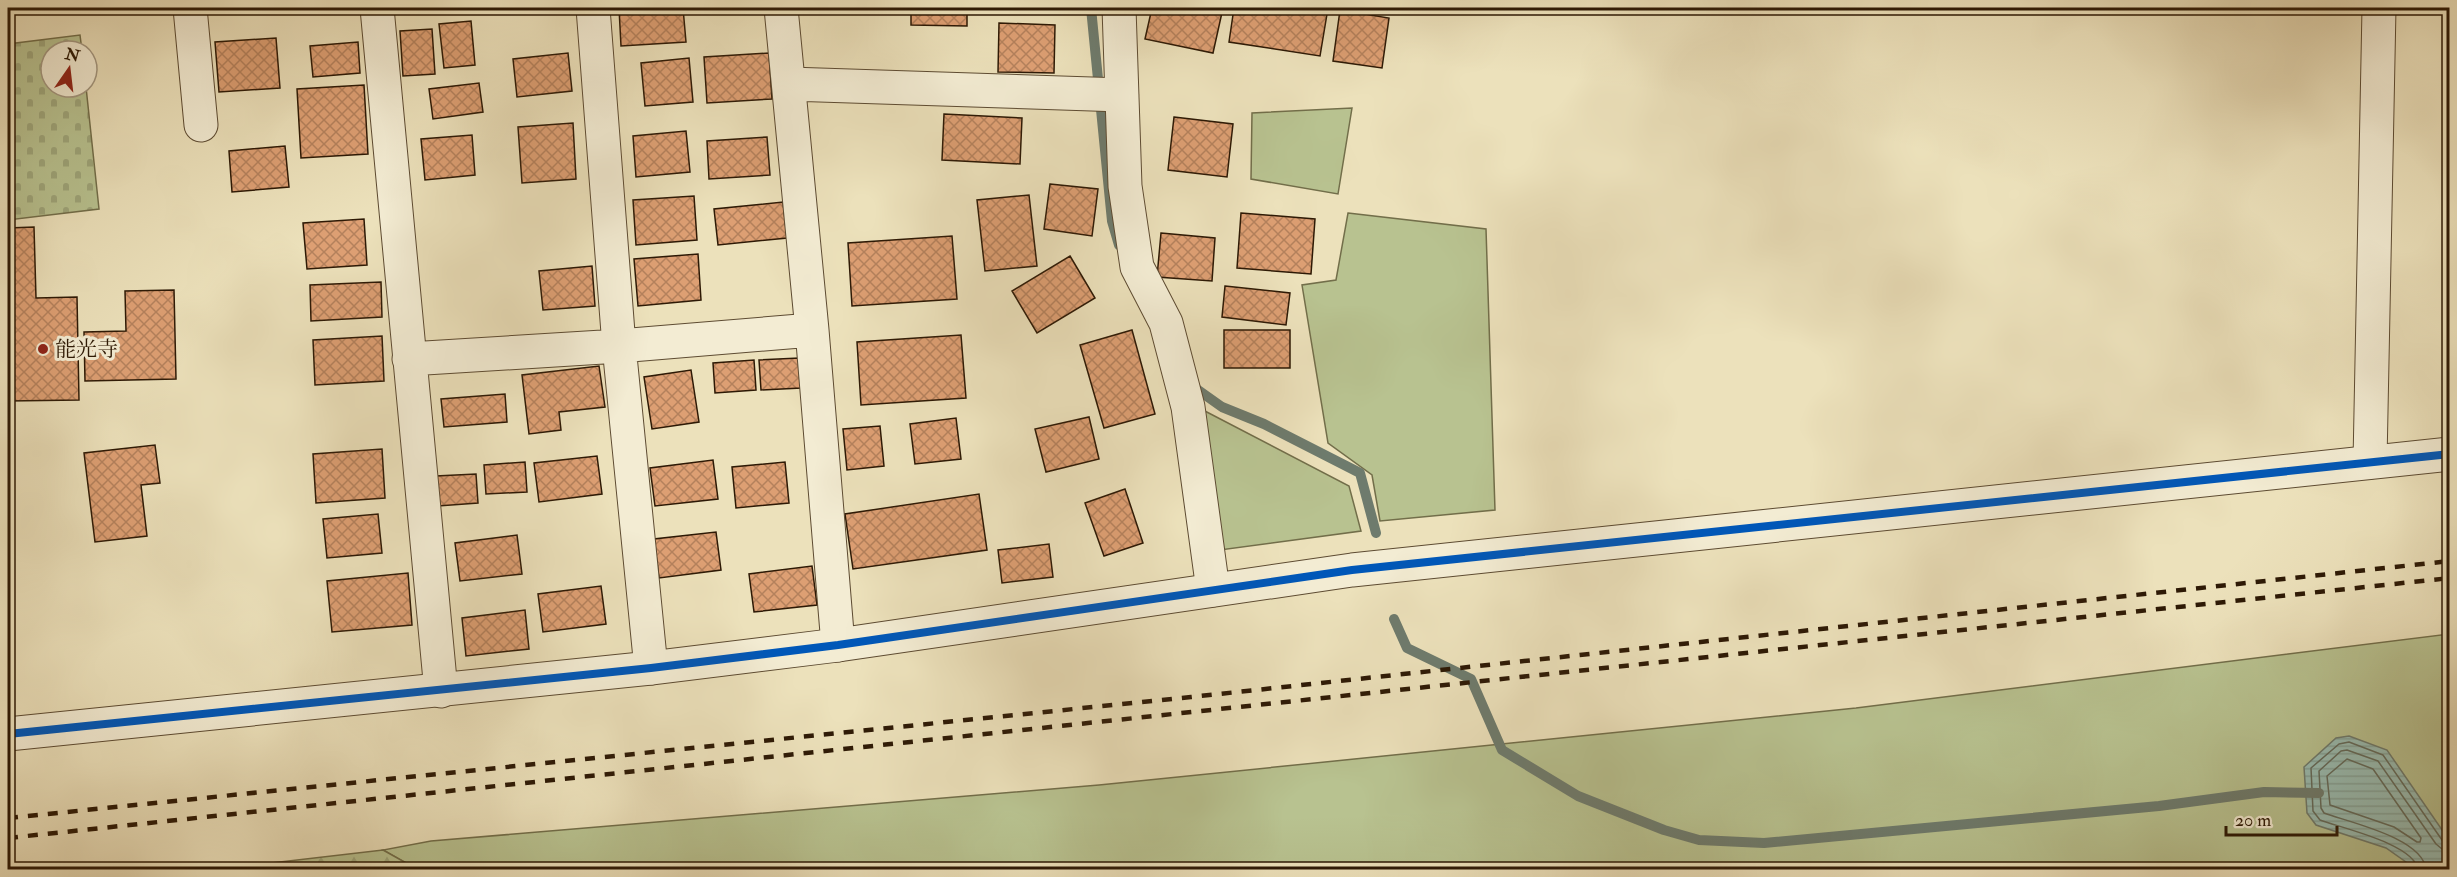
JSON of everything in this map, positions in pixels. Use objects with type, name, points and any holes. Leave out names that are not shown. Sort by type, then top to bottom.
[{"type":"street","points":[[190,8],[201,125]]},
{"type":"street","points":[[377,8],[441,691]]},
{"type":"street","points":[[593,8],[619,346],[651,668]]},
{"type":"street","points":[[782,8],[838,645]]},
{"type":"street","points":[[1119,8],[1125,186],[1137,267],[1166,323],[1188,407],[1213,590]]},
{"type":"street","points":[[2370,462],[2379,8]]},
{"type":"street","points":[[789,84],[1122,95]]},
{"type":"street","points":[[410,358],[619,346],[812,330]]},
{"type":"street","points":[[8,734],[651,668],[838,645],[1352,570],[2450,454]]},
{"type":"green space","points":[[80,35],[80,39],[48,39]]},
{"type":"green space","points":[[39,40],[39,99],[87,99],[99,209],[8,220],[8,44]]},
{"type":"green space","points":[[1352,108],[1338,194],[1251,179],[1252,113]]},
{"type":"green space","points":[[1348,213],[1486,229],[1495,510],[1380,521],[1372,475],[1328,443],[1302,285],[1336,280]]},
{"type":"green space","points":[[1201,409],[1349,486],[1361,531],[1220,550]]},
{"type":"green space","points":[[2449,634],[2449,869],[418,870],[383,850],[431,841],[1099,785],[1856,708]]},
{"type":"green space","points":[[383,850],[417,869],[219,869]]},
{"type":"water","points":[[2349,736],[2387,750],[2449,840],[2449,869],[2416,869],[2386,848],[2316,825],[2307,813],[2304,767],[2336,738]]},
{"type":"building","points":[[619,8],[683,8],[686,42],[621,46]]},
{"type":"building","points":[[911,8],[967,8],[967,26],[911,25]]},
{"type":"building","points":[[1152,8],[1223,8],[1213,53],[1145,39]]},
{"type":"building","points":[[1234,8],[1328,8],[1320,56],[1229,42]]},
{"type":"building","points":[[1340,10],[1389,18],[1382,68],[1333,61]]},
{"type":"building","points":[[471,21],[475,65],[444,68],[439,24]]},
{"type":"building","points":[[999,23],[1055,25],[1054,73],[998,72]]},
{"type":"building","points":[[432,29],[435,74],[403,76],[400,31]]},
{"type":"building","points":[[276,38],[280,88],[219,92],[215,42]]},
{"type":"building","points":[[358,42],[360,73],[313,77],[310,46]]},
{"type":"building","points":[[568,53],[572,91],[517,97],[513,59]]},
{"type":"building","points":[[769,53],[772,99],[707,103],[704,57]]},
{"type":"building","points":[[689,58],[693,102],[645,106],[641,63]]},
{"type":"building","points":[[479,83],[483,112],[433,119],[429,89]]},
{"type":"building","points":[[364,85],[368,154],[301,158],[297,89]]},
{"type":"building","points":[[944,114],[1022,118],[1020,164],[942,160]]},
{"type":"building","points":[[1174,117],[1233,124],[1227,177],[1168,170]]},
{"type":"building","points":[[573,123],[576,179],[522,183],[518,127]]},
{"type":"building","points":[[686,131],[690,172],[636,177],[633,136]]},
{"type":"building","points":[[472,135],[475,175],[425,180],[421,139]]},
{"type":"building","points":[[767,137],[770,175],[709,179],[707,141]]},
{"type":"building","points":[[285,146],[289,187],[232,192],[229,151]]},
{"type":"building","points":[[1050,184],[1098,189],[1092,236],[1044,229]]},
{"type":"building","points":[[1029,195],[1037,266],[985,271],[977,200]]},
{"type":"building","points":[[694,196],[697,240],[636,245],[633,200]]},
{"type":"building","points":[[783,202],[787,238],[718,245],[714,209]]},
{"type":"building","points":[[1241,213],[1315,219],[1311,274],[1237,268]]},
{"type":"building","points":[[364,219],[367,265],[307,269],[303,223]]},
{"type":"building","name":"能光寺","points":[[34,227],[36,298],[77,297],[79,400],[8,401],[8,228]]},
{"type":"building","points":[[1161,233],[1215,238],[1212,281],[1157,277]]},
{"type":"building","points":[[952,236],[957,299],[852,306],[848,243]]},
{"type":"building","points":[[698,254],[701,300],[638,306],[634,259]]},
{"type":"building","points":[[1070,256],[1095,298],[1037,333],[1012,291]]},
{"type":"building","points":[[592,266],[595,306],[543,310],[539,271]]},
{"type":"building","points":[[381,282],[382,317],[311,321],[310,285]]},
{"type":"building","points":[[1225,286],[1290,293],[1286,325],[1222,317]]},
{"type":"building","points":[[174,290],[176,379],[85,381],[84,332],[126,331],[125,291]]},
{"type":"building","points":[[1132,330],[1155,414],[1104,428],[1080,345]]},
{"type":"building","points":[[1224,330],[1290,330],[1290,368],[1224,368]]},
{"type":"building","points":[[961,335],[966,398],[861,405],[857,342]]},
{"type":"building","points":[[382,336],[384,381],[315,385],[313,340]]},
{"type":"building","points":[[799,358],[801,388],[761,390],[759,360]]},
{"type":"building","points":[[754,360],[756,390],[715,393],[713,363]]},
{"type":"building","points":[[599,366],[605,407],[559,412],[561,430],[529,434],[522,375]]},
{"type":"building","points":[[691,370],[699,422],[652,429],[644,377]]},
{"type":"building","points":[[505,394],[507,422],[444,427],[441,399]]},
{"type":"building","points":[[1089,417],[1099,459],[1046,472],[1035,429]]},
{"type":"building","points":[[956,418],[961,459],[915,464],[910,424]]},
{"type":"building","points":[[880,426],[884,466],[847,470],[843,429]]},
{"type":"building","points":[[155,445],[160,483],[141,485],[147,536],[95,542],[84,453]]},
{"type":"building","points":[[382,449],[385,498],[316,503],[313,454]]},
{"type":"building","points":[[597,456],[602,494],[539,502],[534,463]]},
{"type":"building","points":[[713,460],[718,499],[655,506],[650,468]]},
{"type":"building","points":[[525,462],[527,492],[486,494],[484,465]]},
{"type":"building","points":[[785,462],[789,503],[736,508],[732,467]]},
{"type":"building","points":[[476,474],[478,503],[438,506],[436,476]]},
{"type":"building","points":[[1125,489],[1143,543],[1104,556],[1085,503]]},
{"type":"building","points":[[979,494],[987,550],[853,569],[845,514]]},
{"type":"building","points":[[378,514],[382,553],[327,558],[323,519]]},
{"type":"building","points":[[716,532],[721,570],[659,578],[654,539]]},
{"type":"building","points":[[517,535],[522,574],[460,581],[455,543]]},
{"type":"building","points":[[1049,544],[1053,577],[1002,583],[998,550]]},
{"type":"building","points":[[812,566],[817,605],[754,612],[749,574]]},
{"type":"building","points":[[408,573],[412,625],[332,632],[327,581]]},
{"type":"building","points":[[601,586],[606,624],[543,632],[538,594]]},
{"type":"building","points":[[525,610],[529,649],[466,656],[462,618]]},
{"type":"waterway","points":[[1091,8],[1112,221],[1119,245]]},
{"type":"waterway","points":[[1191,385],[1222,407],[1264,424],[1360,473],[1376,533]]},
{"type":"waterway","points":[[1394,619],[1407,648],[1471,679],[1502,750],[1578,796],[1664,830],[1699,840],[1764,843],[2159,806],[2264,792],[2319,793]]},
{"type":"railway","points":[[8,818],[1191,697],[2450,561]]},
{"type":"railway","points":[[8,838],[2450,578]]},
{"type":"cycle path","points":[[8,734],[651,668],[838,645],[1352,570],[2450,454]]},
{"type":"place","name":"能光寺","points":[[43,349]]}]
